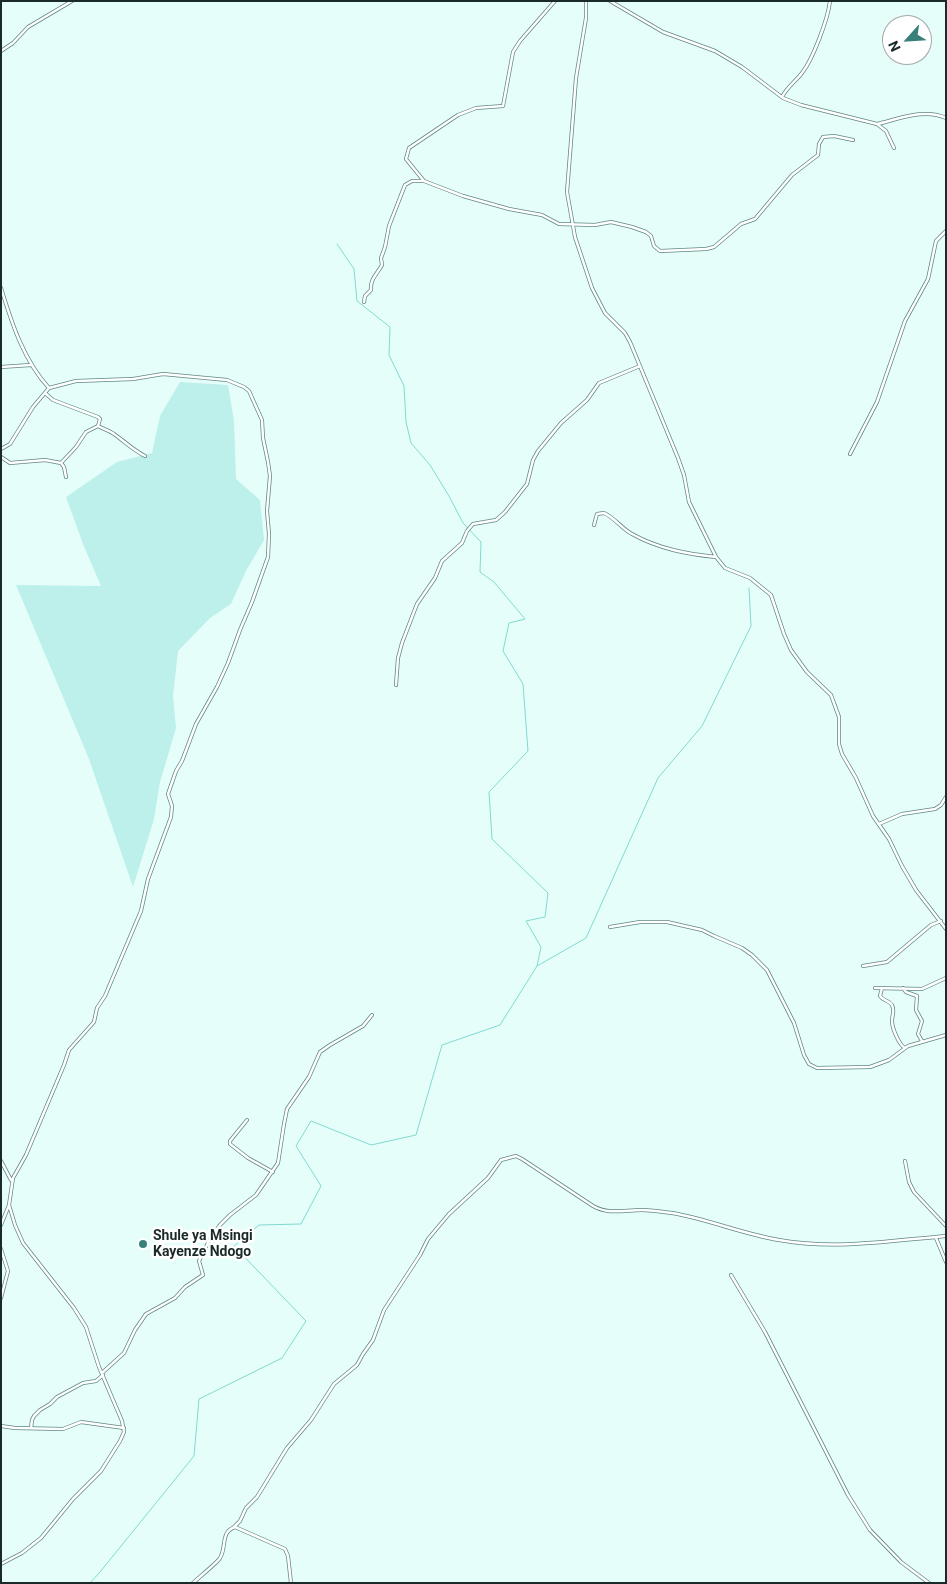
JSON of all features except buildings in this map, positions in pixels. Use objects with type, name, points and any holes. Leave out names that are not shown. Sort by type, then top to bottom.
[{"type":"street","points":[[1,51],[13,43],[28,27],[72,1]]},
{"type":"street","points":[[424,181],[406,159],[409,148],[458,115],[470,110],[503,106],[513,52],[531,28],[556,1]]},
{"type":"street","points":[[586,1],[586,18],[574,96],[567,192],[575,238],[595,296],[605,313],[627,336],[678,458],[684,475],[689,502],[716,558],[725,568],[750,578],[771,595],[784,634],[792,650],[806,672],[828,691],[834,701],[839,717],[840,750],[856,778],[873,816],[892,843],[902,866],[916,890],[946,929]]},
{"type":"street","points":[[610,1],[663,32],[715,50],[742,67],[782,97],[801,105],[877,124],[886,131],[894,148]]},
{"type":"street","points":[[782,97],[787,88],[802,73],[814,51],[830,1]]},
{"type":"street","points":[[877,124],[933,113],[946,118]]},
{"type":"street","points":[[364,302],[365,296],[371,290],[370,284],[382,265],[381,258],[389,226],[405,185],[412,181],[424,181],[463,196],[509,210],[530,212],[551,218],[559,224],[573,225],[611,222],[632,227],[651,236],[654,246],[657,250],[663,252],[710,249],[741,224],[758,217],[792,175],[818,155],[819,144],[823,137],[834,136],[853,140]]},
{"type":"street","points":[[850,454],[877,402],[905,321],[928,279],[936,241],[946,231]]},
{"type":"street","points":[[1,288],[19,340],[36,374],[49,388]]},
{"type":"street","points":[[1,367],[31,365]]},
{"type":"street","points":[[396,685],[398,658],[402,643],[417,604],[435,578],[442,561],[464,542],[467,531],[473,524],[496,520],[505,512],[527,484],[533,460],[538,451],[560,423],[587,400],[599,383],[640,366]]},
{"type":"street","points":[[1,449],[10,444],[33,407],[49,388],[76,381],[132,379],[163,374],[227,380],[249,391],[262,420],[263,438],[269,470],[267,511],[269,541],[265,566],[231,658],[218,687],[196,724],[175,774],[168,796],[172,806],[171,817],[148,878],[141,911],[97,1008],[94,1022],[67,1052],[64,1065],[26,1155],[12,1181],[9,1205],[1,1225]]},
{"type":"street","points":[[44,393],[54,400],[100,419],[98,426],[86,432],[76,447],[61,463]]},
{"type":"street","points":[[98,426],[112,433],[145,456]]},
{"type":"street","points":[[1,457],[10,463],[45,460],[61,463],[64,466],[66,477]]},
{"type":"street","points":[[594,525],[597,514],[604,513],[631,534],[648,542],[673,551],[716,558]]},
{"type":"street","points":[[879,824],[902,814],[935,809],[941,805],[946,797]]},
{"type":"street","points":[[863,966],[887,962],[931,925],[940,921]]},
{"type":"street","points":[[610,927],[640,922],[667,922],[702,930],[742,948],[767,970],[794,1022],[804,1055],[809,1064],[817,1068],[870,1067],[889,1060],[905,1048],[922,1041],[946,1035]]},
{"type":"street","points":[[874,988],[903,987],[922,989],[946,978]]},
{"type":"street","points":[[903,987],[906,992],[917,996],[916,1010],[922,1021],[918,1034],[922,1041]]},
{"type":"street","points":[[882,988],[880,996],[893,1007],[892,1021],[894,1029],[900,1045],[905,1048]]},
{"type":"street","points":[[31,1428],[34,1416],[40,1410],[57,1397],[83,1383],[96,1381],[124,1354],[135,1330],[146,1314],[175,1298],[185,1287],[203,1275],[199,1260],[214,1233],[230,1215],[256,1195],[273,1172],[280,1158],[287,1108],[309,1078],[320,1052],[352,1034],[363,1026],[372,1015]]},
{"type":"street","points":[[247,1120],[230,1141],[230,1144],[248,1158],[273,1172]]},
{"type":"street","points":[[193,1583],[220,1559],[226,1535],[242,1518],[246,1508],[257,1496],[287,1448],[311,1420],[334,1384],[358,1365],[363,1354],[372,1343],[384,1310],[420,1255],[428,1239],[449,1214],[482,1184],[501,1160],[516,1156],[593,1206],[604,1211],[642,1210],[672,1213],[764,1238],[814,1245],[852,1245],[946,1236]]},
{"type":"street","points":[[1,1161],[12,1181]]},
{"type":"street","points":[[905,1161],[914,1192],[946,1226]]},
{"type":"street","points":[[1,1564],[30,1547],[41,1538],[73,1499],[101,1472],[120,1441],[124,1428],[102,1374],[86,1327],[74,1308],[23,1243],[9,1205]]},
{"type":"street","points":[[935,1237],[946,1262]]},
{"type":"street","points":[[1,1249],[8,1271],[1,1298]]},
{"type":"street","points":[[731,1275],[765,1332],[848,1495],[870,1530],[900,1562],[929,1583]]},
{"type":"street","points":[[1,1426],[63,1429],[80,1422],[124,1428]]},
{"type":"street","points":[[233,1528],[285,1549],[288,1554],[291,1583]]},
{"type":"shaded area","points":[[180,382],[228,385],[234,421],[236,479],[260,500],[264,540],[246,571],[231,604],[210,618],[178,651],[173,696],[176,728],[160,782],[154,819],[133,887],[89,759],[16,585],[101,586],[66,497],[117,462],[152,453],[160,416]]},
{"type":"waterway","points":[[90,1583],[194,1456],[199,1399],[282,1358],[306,1321],[234,1246],[259,1225],[301,1224],[321,1186],[296,1146],[311,1121],[371,1145],[416,1135],[442,1045],[500,1025],[537,966],[541,947],[526,921],[545,917],[548,893],[492,839],[489,792],[528,751],[523,684],[503,651],[509,623],[525,619],[494,582],[480,572],[481,542],[463,523],[430,465],[411,443],[406,422],[404,386],[389,355],[390,327],[357,301],[354,269],[337,244]]},
{"type":"waterway","points":[[537,966],[586,938],[658,778],[702,726],[751,626],[749,588]]},
{"type":"place","name":"Shule ya Msingi Kayenze Ndogo","points":[[143,1244]]}]
